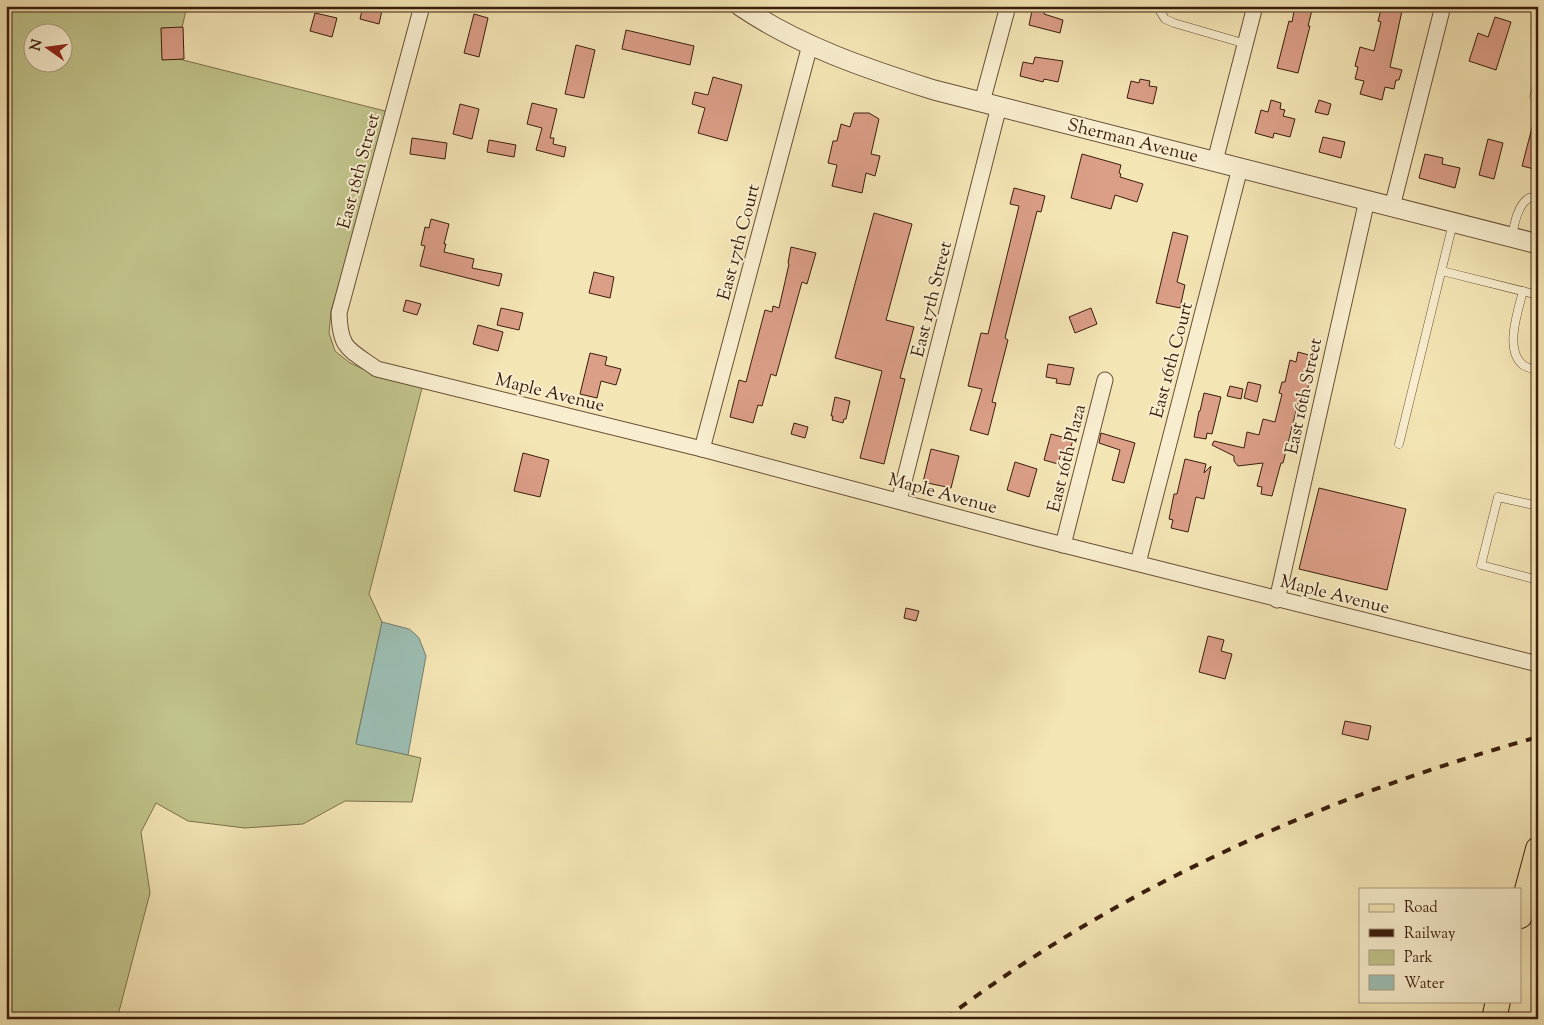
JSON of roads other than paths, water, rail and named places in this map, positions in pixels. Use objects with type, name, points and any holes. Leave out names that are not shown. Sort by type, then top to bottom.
[{"type":"main road","points":[[1522,909],[1538,849]]},
{"type":"main road","points":[[1494,1019],[1498,1002]]},
{"type":"street","name":"East 18th Street","points":[[345,346],[339,331],[339,313],[422,6]]},
{"type":"street","name":"Sherman Avenue","points":[[740,6],[771,25],[810,45],[881,73],[934,90],[1538,244]]},
{"type":"street","name":"East 17th Street","points":[[899,501],[991,104],[1008,6]]},
{"type":"street","points":[[1215,161],[1255,6]]},
{"type":"street","points":[[1392,207],[1443,6]]},
{"type":"street","name":"East 17th Court","points":[[702,449],[810,45]]},
{"type":"street","name":"East 16th Court","points":[[1138,563],[1240,168]]},
{"type":"street","name":"East 16th Street","points":[[1278,600],[1367,200]]},
{"type":"street","name":"Maple Avenue","points":[[345,346],[377,369],[702,449],[1063,545],[1538,664]]},
{"type":"street","name":"East 16th Plaza","points":[[1063,545],[1105,380]]},
{"type":"lane","points":[[1161,6],[1160,11],[1165,19],[1246,44]]},
{"type":"lane","points":[[1538,82],[1534,96],[1538,98]]},
{"type":"lane","points":[[1512,237],[1522,206],[1529,198],[1538,196]]},
{"type":"lane","points":[[1399,444],[1453,223]]},
{"type":"lane","points":[[1442,271],[1538,294]]},
{"type":"lane","points":[[1523,291],[1514,327],[1514,353],[1523,365],[1538,370]]},
{"type":"lane","points":[[1538,506],[1498,497],[1481,565],[1538,580]]},
{"type":"water","points":[[382,622],[409,629],[419,638],[426,656],[408,755],[356,744]]},
{"type":"railway","points":[[945,1019],[1013,971],[1082,927],[1154,887],[1228,850],[1303,817],[1380,788],[1458,761],[1538,737]]}]
